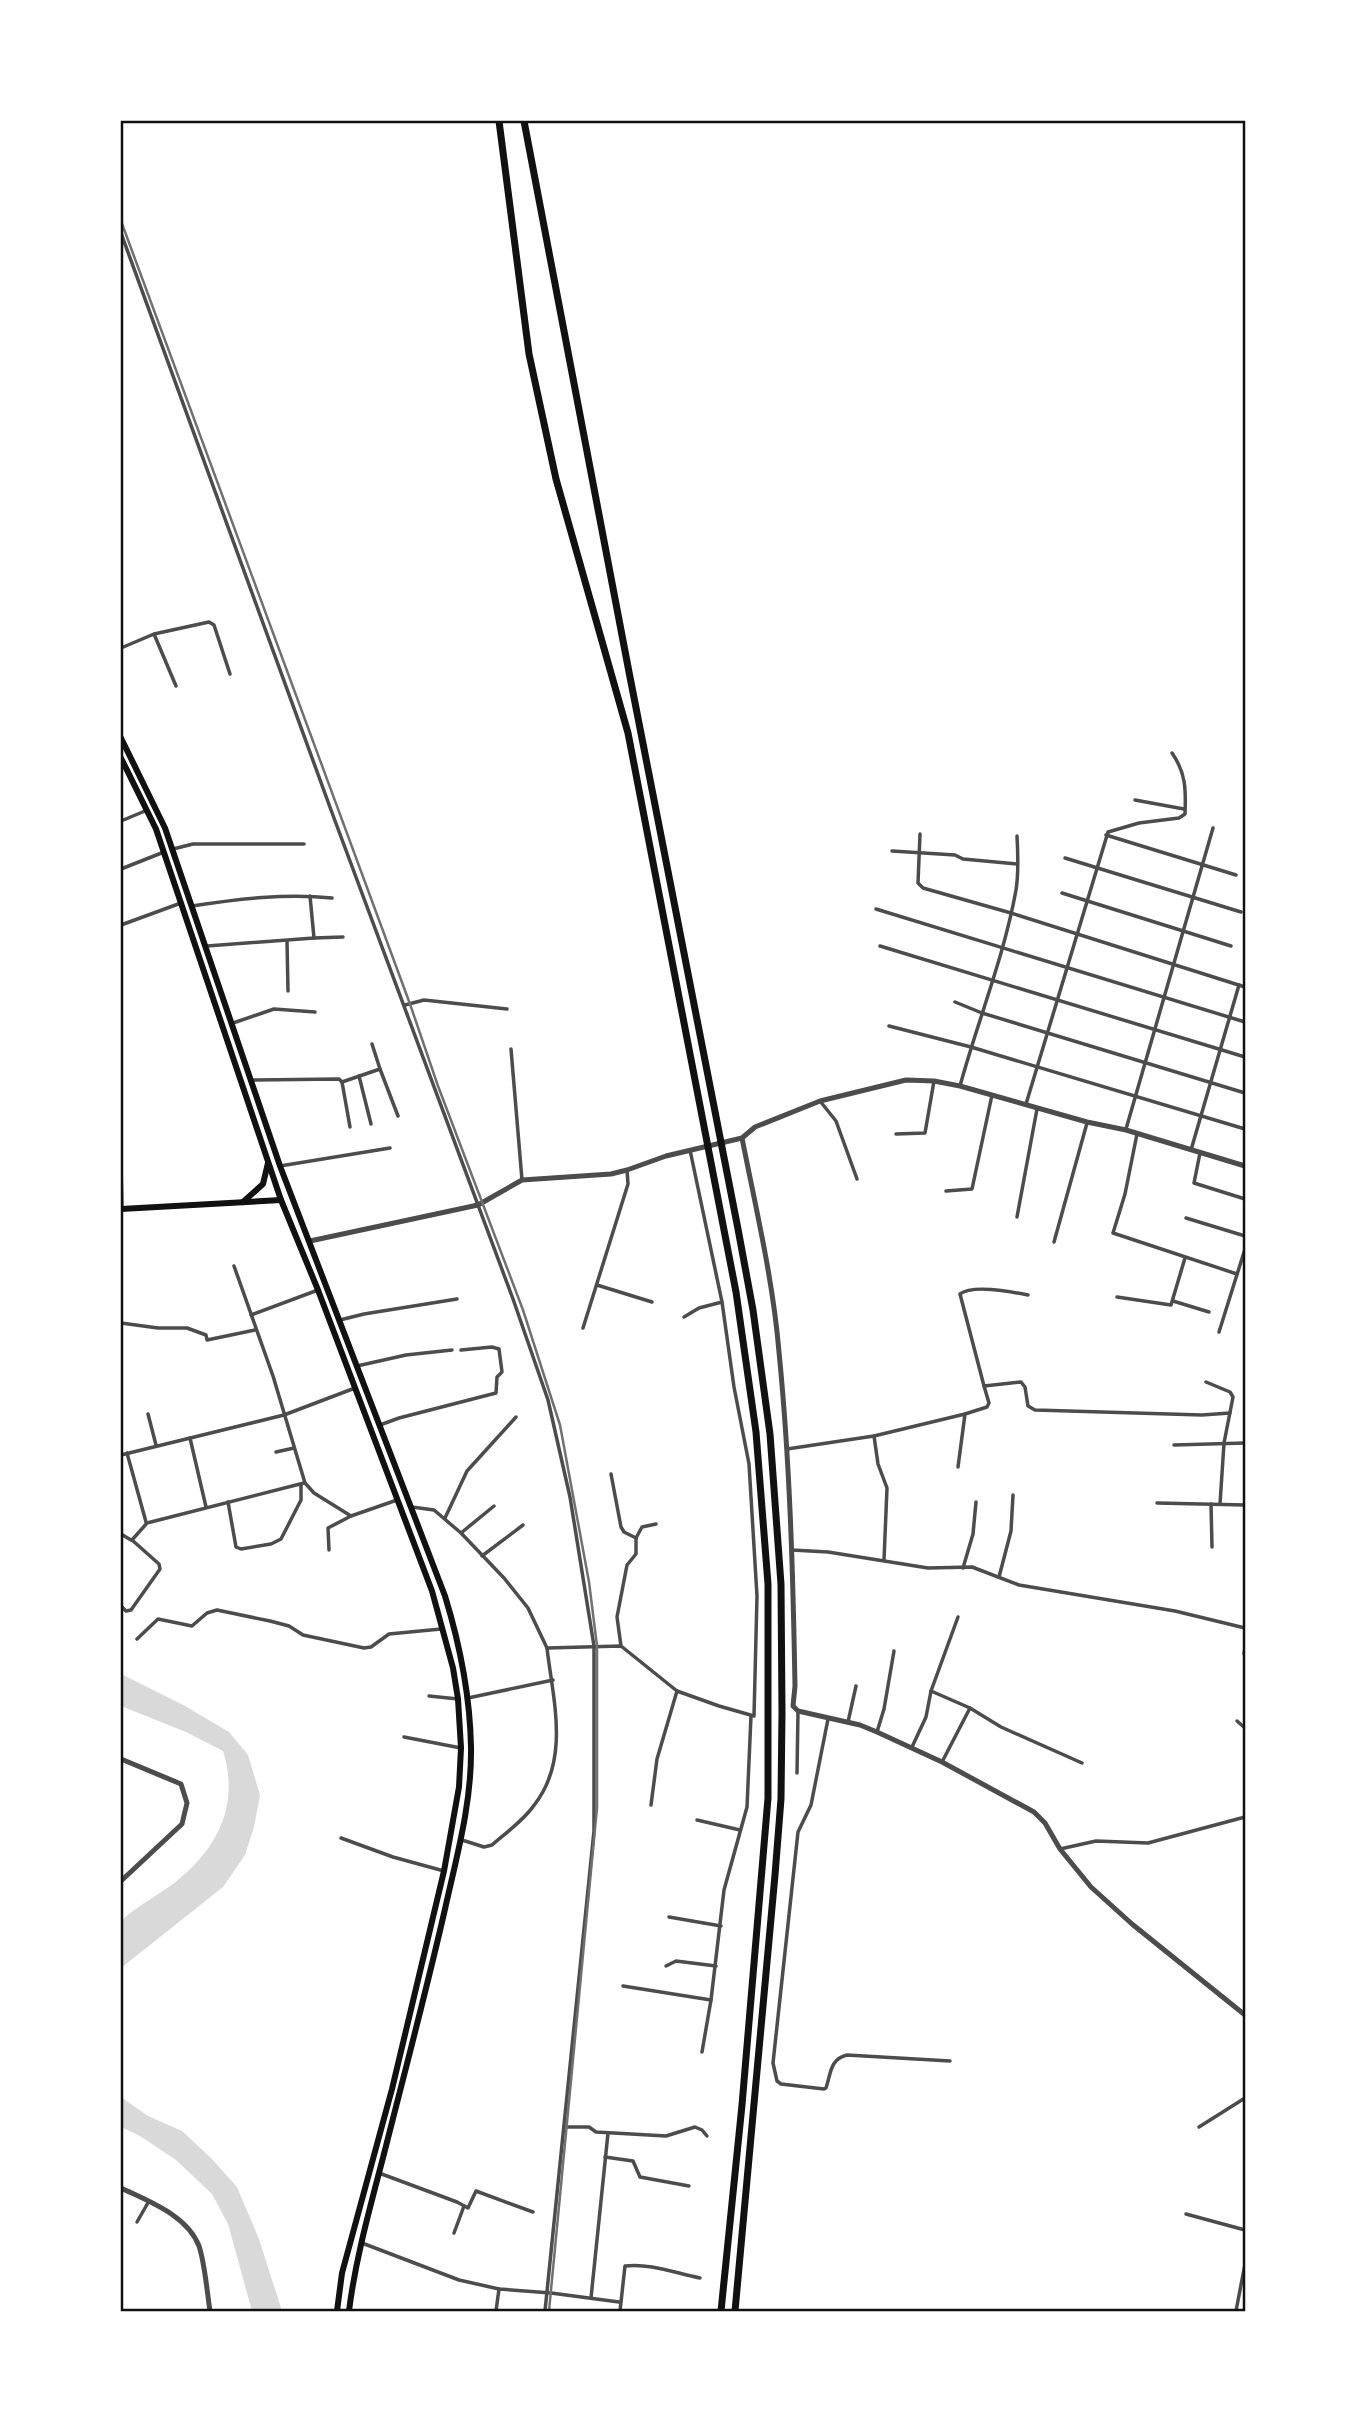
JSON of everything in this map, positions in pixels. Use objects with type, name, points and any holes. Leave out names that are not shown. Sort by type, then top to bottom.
[{"type":"highway","points":[[499,121],[528,354],[556,479],[628,733],[736,1292],[756,1432],[768,1584],[768,1798],[742,2105],[721,2311]]},
{"type":"highway","points":[[524,121],[753,1310],[767,1408],[781,1584],[781,1799],[735,2311]]},
{"type":"main road","points":[[121,738],[157,808],[173,849],[280,1166],[412,1507],[460,1645],[468,1698],[471,1748],[469,1786],[461,1840],[434,1958],[360,2243],[349,2311]]},
{"type":"main road","points":[[121,758],[164,852],[281,1200],[432,1591],[458,1699],[461,1748],[456,1810],[444,1871],[392,2089],[348,2249],[337,2311]]},
{"type":"main road","points":[[164,852],[173,849]]},
{"type":"main road","points":[[241,1203],[249,1199],[263,1184],[268,1161]]},
{"type":"main road","points":[[121,1209],[292,1198]]},
{"type":"main road","points":[[319,1293],[330,1294]]},
{"type":"main road","points":[[370,1429],[380,1424]]},
{"type":"main road","points":[[397,1500],[407,1496]]},
{"type":"main road","points":[[401,1511],[412,1507]]},
{"type":"main road","points":[[443,1629],[454,1625]]},
{"type":"street","points":[[121,233],[548,1400],[574,1519],[594,1646],[594,1831],[545,2311]]},
{"type":"street","points":[[121,648],[154,634],[209,622],[214,625],[230,674]]},
{"type":"street","points":[[154,634],[176,686]]},
{"type":"street","points":[[1026,1105],[1106,835],[1112,830],[1139,822],[1179,818],[1185,814],[1186,794],[1182,768],[1172,753]]},
{"type":"street","points":[[1135,800],[1185,809]]},
{"type":"street","points":[[121,821],[147,810]]},
{"type":"street","points":[[1126,1130],[1213,828]]},
{"type":"street","points":[[920,834],[918,883],[923,888],[1245,986]]},
{"type":"street","points":[[1106,835],[1236,875]]},
{"type":"street","points":[[960,1086],[993,981],[1017,887],[1017,836]]},
{"type":"street","points":[[173,849],[193,844],[304,844]]},
{"type":"street","points":[[892,851],[1018,864]]},
{"type":"street","points":[[121,869],[164,852]]},
{"type":"street","points":[[1065,858],[1241,912]]},
{"type":"street","points":[[1062,893],[1231,946]]},
{"type":"street","points":[[192,906],[234,899],[310,896],[331,898]]},
{"type":"street","points":[[310,896],[314,938]]},
{"type":"street","points":[[121,925],[181,904]]},
{"type":"street","points":[[876,909],[1245,1022]]},
{"type":"street","points":[[205,946],[343,937]]},
{"type":"street","points":[[286,941],[288,991]]},
{"type":"street","points":[[880,946],[1245,1057]]},
{"type":"street","points":[[1191,1150],[1239,985]]},
{"type":"street","points":[[405,1005],[424,1000],[507,1009]]},
{"type":"street","points":[[954,1002],[982,1013],[1245,1093]]},
{"type":"street","points":[[231,1024],[274,1009],[315,1012]]},
{"type":"street","points":[[889,1026],[971,1046],[1245,1129]]},
{"type":"street","points":[[372,1044],[398,1116]]},
{"type":"street","points":[[511,1049],[522,1180]]},
{"type":"street","points":[[342,1082],[380,1069]]},
{"type":"street","points":[[359,1076],[371,1124]]},
{"type":"street","points":[[250,1080],[340,1079],[350,1127]]},
{"type":"street","points":[[310,1241],[478,1205],[522,1180],[611,1174],[627,1170],[692,1149],[742,1138],[755,1127],[820,1101],[906,1080],[960,1086],[1037,1109],[1126,1130],[1245,1166]]},
{"type":"street","points":[[896,1134],[925,1133],[934,1081]]},
{"type":"street","points":[[946,1191],[972,1189],[992,1095]]},
{"type":"street","points":[[820,1101],[836,1121],[857,1179]]},
{"type":"street","points":[[1017,1217],[1037,1109]]},
{"type":"street","points":[[1054,1242],[1087,1122]]},
{"type":"street","points":[[1137,1134],[1125,1194],[1113,1233],[1237,1274]]},
{"type":"street","points":[[742,1138],[768,1270],[787,1449],[792,1550],[795,1686],[793,1706],[798,1711],[877,1732],[912,1747],[1040,1816],[1059,1849],[1091,1887],[1132,1924],[1245,2015]]},
{"type":"street","points":[[280,1166],[390,1148]]},
{"type":"street","points":[[692,1149],[722,1302],[734,1387],[749,1464],[757,1596],[750,1787],[747,1807],[727,1874],[702,2052]]},
{"type":"street","points":[[1200,1153],[1194,1182],[1245,1199]]},
{"type":"street","points":[[121,1165],[121,1209]]},
{"type":"street","points":[[583,1328],[628,1184],[627,1170]]},
{"type":"street","points":[[1186,1219],[1245,1236]]},
{"type":"street","points":[[1219,1332],[1245,1249]]},
{"type":"street","points":[[1117,1297],[1167,1306],[1173,1301],[1185,1258]]},
{"type":"street","points":[[228,1502],[236,1547],[241,1549],[276,1543],[281,1539],[301,1500],[303,1484],[284,1415],[234,1266]]},
{"type":"street","points":[[597,1285],[652,1302]]},
{"type":"street","points":[[787,1449],[874,1436],[987,1408],[989,1403],[960,1294],[977,1290],[1028,1295]]},
{"type":"street","points":[[251,1315],[319,1293]]},
{"type":"street","points":[[340,1320],[457,1299]]},
{"type":"street","points":[[1173,1301],[1209,1312]]},
{"type":"street","points":[[684,1317],[699,1308],[722,1302]]},
{"type":"street","points":[[121,1323],[158,1328],[187,1328],[206,1335],[208,1340],[255,1329]]},
{"type":"street","points":[[380,1424],[496,1393],[497,1377],[502,1372],[499,1349],[492,1347],[461,1350]]},
{"type":"street","points":[[357,1366],[406,1355],[452,1350]]},
{"type":"street","points":[[984,1386],[1021,1382],[1025,1387],[1028,1406],[1035,1410],[1202,1415],[1230,1413]]},
{"type":"street","points":[[1206,1382],[1232,1394],[1224,1443],[1220,1504]]},
{"type":"street","points":[[121,1455],[284,1415],[355,1388]]},
{"type":"street","points":[[148,1414],[156,1446]]},
{"type":"street","points":[[958,1467],[965,1414]]},
{"type":"street","points":[[446,1518],[467,1471],[516,1417]]},
{"type":"street","points":[[874,1436],[878,1464],[887,1488],[884,1560]]},
{"type":"street","points":[[190,1438],[206,1507]]},
{"type":"street","points":[[1174,1445],[1245,1443]]},
{"type":"street","points":[[276,1452],[294,1448]]},
{"type":"street","points":[[127,1453],[146,1523]]},
{"type":"street","points":[[611,1474],[621,1527],[624,1532],[636,1538]]},
{"type":"street","points":[[132,1540],[146,1523],[303,1484]]},
{"type":"street","points":[[303,1484],[351,1516]]},
{"type":"street","points":[[999,1577],[1011,1531],[1013,1494]]},
{"type":"street","points":[[329,1550],[328,1528],[351,1516],[397,1500]]},
{"type":"street","points":[[963,1568],[973,1534],[976,1502]]},
{"type":"street","points":[[1157,1503],[1245,1505]]},
{"type":"street","points":[[1211,1504],[1212,1547]]},
{"type":"street","points":[[461,1533],[494,1506]]},
{"type":"street","points":[[412,1507],[434,1510],[446,1518],[528,1608],[547,1647],[553,1680],[557,1739],[550,1779],[535,1805],[492,1845],[484,1847],[461,1840]]},
{"type":"street","points":[[621,1646],[617,1617],[627,1565],[636,1554],[636,1538],[642,1527],[656,1524]]},
{"type":"street","points":[[482,1556],[523,1525]]},
{"type":"street","points":[[121,1534],[132,1540],[159,1564],[160,1569],[131,1610],[126,1611],[121,1606]]},
{"type":"street","points":[[792,1550],[828,1552],[884,1560],[897,1565],[980,1569],[1019,1585],[1175,1611],[1245,1628]]},
{"type":"street","points":[[137,1639],[158,1619],[166,1618],[192,1626],[207,1613],[217,1610],[289,1626],[303,1635],[364,1648],[371,1647],[389,1634],[443,1629]]},
{"type":"street","points":[[912,1747],[926,1717],[931,1692],[958,1617]]},
{"type":"street","points":[[547,1647],[621,1646],[677,1691],[752,1716]]},
{"type":"street","points":[[1244,1654],[1245,1648]]},
{"type":"street","points":[[877,1732],[884,1709],[894,1651]]},
{"type":"street","points":[[468,1698],[553,1680]]},
{"type":"street","points":[[848,1723],[856,1686]]},
{"type":"street","points":[[651,1805],[657,1759],[677,1691]]},
{"type":"street","points":[[931,1692],[1082,1763]]},
{"type":"street","points":[[429,1696],[458,1699]]},
{"type":"street","points":[[942,1762],[970,1709]]},
{"type":"street","points":[[797,1773],[798,1711]]},
{"type":"street","points":[[828,1719],[811,1805],[798,1832],[773,2063],[777,2081],[781,2084],[824,2090],[833,2064],[838,2057],[847,2055],[950,2060]]},
{"type":"street","points":[[1237,1721],[1245,1728]]},
{"type":"street","points":[[404,1737],[461,1748]]},
{"type":"street","points":[[121,1759],[180,1784],[187,1803],[182,1824],[121,1881]]},
{"type":"street","points":[[1059,1849],[1096,1841],[1148,1843],[1245,1817]]},
{"type":"street","points":[[697,1820],[740,1830]]},
{"type":"street","points":[[341,1838],[393,1857],[444,1871]]},
{"type":"street","points":[[669,1917],[721,1926]]},
{"type":"street","points":[[666,1966],[677,1961],[716,1965]]},
{"type":"street","points":[[623,1986],[711,2000]]},
{"type":"street","points":[[1199,2127],[1245,2098]]},
{"type":"street","points":[[565,2127],[589,2127],[596,2132],[608,2133],[673,2135],[688,2127],[695,2127],[707,2136]]},
{"type":"street","points":[[591,2299],[608,2133]]},
{"type":"street","points":[[605,2157],[633,2161],[640,2177],[690,2186]]},
{"type":"street","points":[[379,2173],[468,2208],[476,2192],[533,2212]]},
{"type":"street","points":[[121,2188],[149,2201],[179,2220],[189,2230],[199,2246],[210,2311]]},
{"type":"street","points":[[137,2222],[149,2201]]},
{"type":"street","points":[[454,2233],[464,2206]]},
{"type":"street","points":[[1186,2214],[1245,2230]]},
{"type":"street","points":[[360,2243],[459,2280],[499,2289],[547,2292],[619,2302]]},
{"type":"street","points":[[1236,2311],[1245,2264]]},
{"type":"street","points":[[620,2311],[623,2270],[627,2265],[662,2268],[700,2278]]},
{"type":"street","points":[[496,2311],[499,2289]]},
{"type":"shaded area","points":[[121,1674],[229,1732],[248,1755],[260,1795],[245,1855],[223,1887],[121,1968],[121,1921],[170,1886],[200,1859],[220,1827],[229,1791],[223,1751],[186,1732],[121,1706]]},
{"type":"shaded area","points":[[121,2097],[148,2116],[182,2131],[237,2187],[259,2239],[282,2311],[252,2311],[228,2224],[212,2194],[176,2160],[121,2127]]},
{"type":"railway","points":[[121,221],[438,1086],[523,1310],[560,1425],[589,1582],[597,1646],[597,1808],[549,2311]]}]
